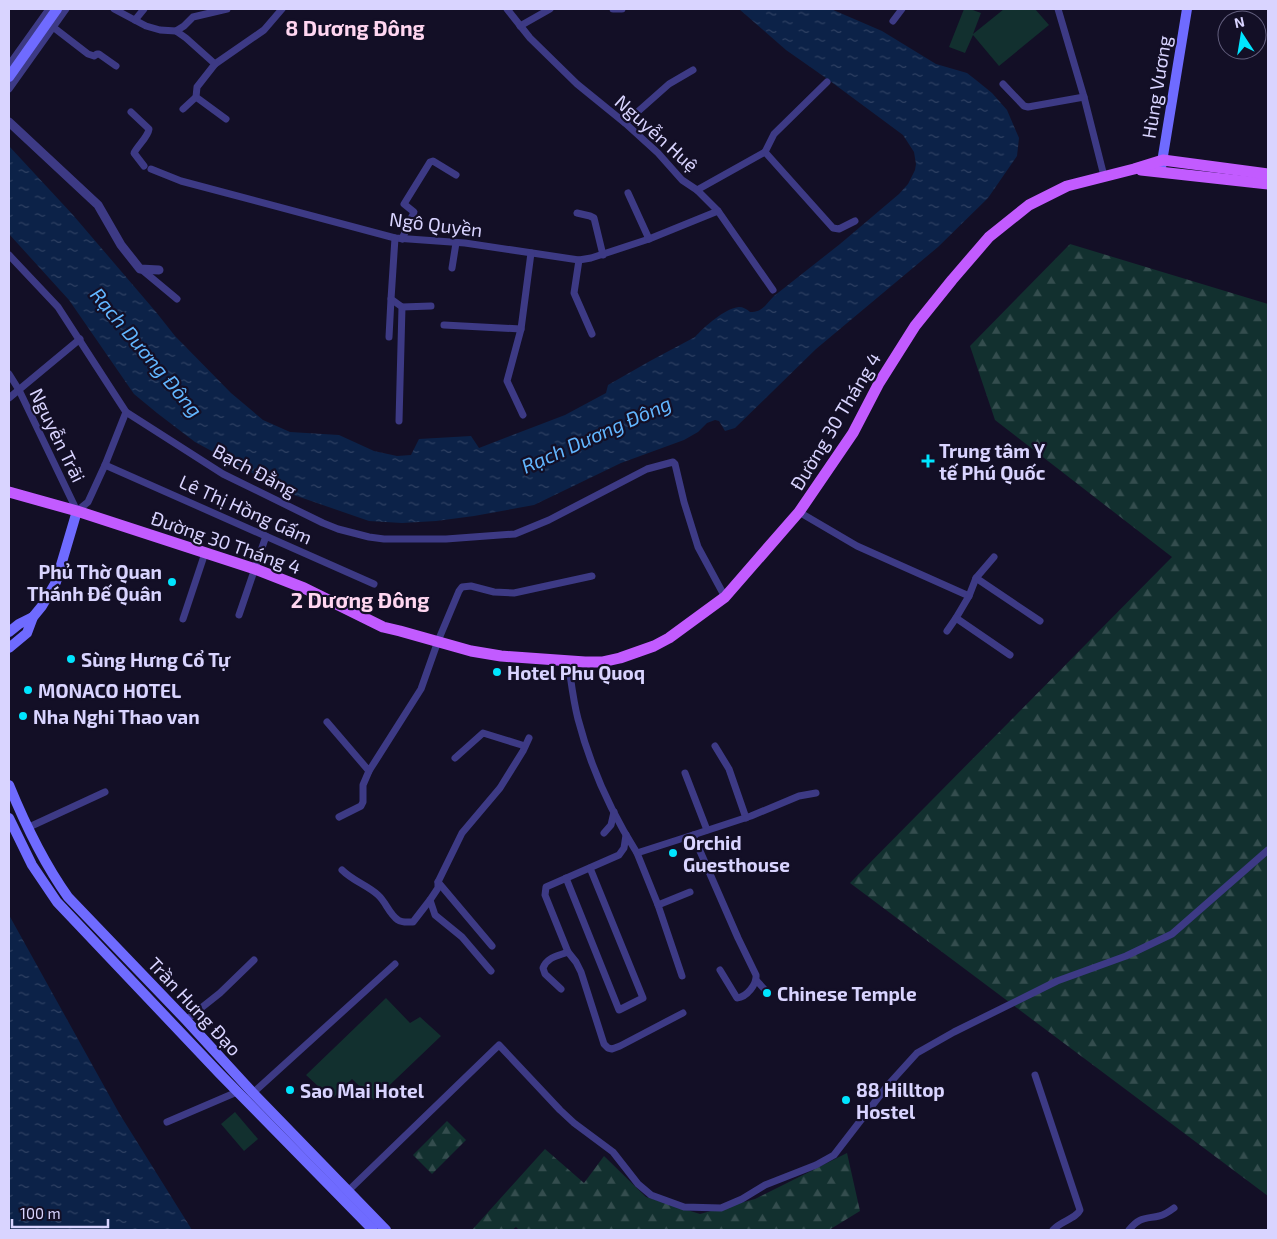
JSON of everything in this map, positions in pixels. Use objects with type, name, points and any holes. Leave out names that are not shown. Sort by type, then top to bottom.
[{"type":"main road","points":[[9,77],[57,9]]},
{"type":"main road","name":"Hùng Vương","points":[[1162,166],[1187,9]]},
{"type":"main road","name":"Đường 30 Tháng 4","points":[[9,492],[77,511],[255,569],[318,594],[383,627],[471,651],[501,656],[594,662],[611,660],[654,646],[669,638],[725,597],[799,512],[853,433],[879,383],[906,339],[952,280],[989,237],[1029,205],[1067,186],[1134,169],[1162,166],[1246,176],[1268,174]]},
{"type":"main road","name":"Đường 30 Tháng 4","points":[[1246,176],[1268,184]]},
{"type":"main road","points":[[9,647],[27,633],[33,618],[56,582],[77,511]]},
{"type":"main road","points":[[9,632],[19,624],[33,618]]},
{"type":"main road","name":"Trần Hưng Đạo","points":[[9,785],[28,831],[53,877],[68,897],[186,1020],[242,1089],[373,1230]]},
{"type":"main road","name":"Trần Hưng Đạo","points":[[9,818],[18,839],[44,886],[57,902],[177,1028],[242,1089],[253,1093],[386,1230]]},
{"type":"main road","points":[[18,839],[28,831]]},
{"type":"main road","points":[[177,1028],[186,1020]]},
{"type":"street","points":[[9,65],[49,9]]},
{"type":"street","points":[[9,89],[66,9]]},
{"type":"street","points":[[114,9],[146,26],[160,30],[176,31],[215,64]]},
{"type":"street","points":[[135,20],[144,9]]},
{"type":"street","points":[[176,31],[193,17],[204,11],[227,9]]},
{"type":"street","points":[[183,109],[196,97],[197,87],[215,64],[264,30],[282,9]]},
{"type":"street","name":"Nguyễn Huệ","points":[[507,9],[530,38],[577,84],[625,123],[658,153],[682,180],[697,190],[718,211],[773,290]]},
{"type":"street","points":[[520,26],[550,9]]},
{"type":"street","points":[[613,9],[622,9]]},
{"type":"street","points":[[893,21],[902,9]]},
{"type":"street","points":[[1058,9],[1084,97],[1104,176]]},
{"type":"street","points":[[53,27],[88,54],[94,56],[98,54],[116,66]]},
{"type":"street","points":[[625,123],[662,89],[693,70]]},
{"type":"street","points":[[697,190],[764,152],[774,134],[827,82]]},
{"type":"street","points":[[1003,84],[1028,108],[1084,97]]},
{"type":"street","points":[[196,97],[226,119]]},
{"type":"street","name":"Ngô Quyền","points":[[131,112],[149,129],[148,134],[138,144],[134,153],[148,168],[181,181],[399,239],[456,243],[579,260],[649,239],[718,211]]},
{"type":"street","points":[[9,122],[98,206],[121,245],[140,269],[177,299]]},
{"type":"street","points":[[764,152],[833,228],[839,229],[855,220]]},
{"type":"street","points":[[389,337],[391,299],[399,239],[414,212],[404,204],[430,162],[456,175]]},
{"type":"street","points":[[628,193],[649,239]]},
{"type":"street","points":[[577,213],[594,218],[603,254]]},
{"type":"street","points":[[452,268],[456,243]]},
{"type":"street","points":[[523,416],[506,381],[521,329],[531,253]]},
{"type":"street","name":"Bạch Đằng","points":[[9,254],[58,308],[126,412],[223,474],[338,529],[384,539],[446,539],[515,534],[550,520],[646,469],[673,462],[698,547],[725,597]]},
{"type":"street","points":[[579,260],[574,293],[592,334]]},
{"type":"street","points":[[9,268],[16,262]]},
{"type":"street","points":[[140,269],[160,270]]},
{"type":"street","points":[[391,299],[402,306],[431,306]]},
{"type":"street","points":[[399,422],[402,306]]},
{"type":"street","points":[[444,325],[521,329]]},
{"type":"street","points":[[9,398],[80,339]]},
{"type":"street","name":"Nguyễn Trãi","points":[[9,374],[77,511]]},
{"type":"street","points":[[77,511],[88,502],[126,412]]},
{"type":"street","name":"Lê Thị Hồng Gấm","points":[[105,465],[374,584]]},
{"type":"street","points":[[799,512],[857,546],[969,596]]},
{"type":"street","points":[[239,615],[266,536]]},
{"type":"street","points":[[183,620],[205,553]]},
{"type":"street","points":[[947,631],[969,596],[976,578],[994,557]]},
{"type":"street","points":[[339,818],[361,806],[363,802],[363,785],[369,771],[421,689],[459,590],[471,586],[494,592],[528,592],[592,576]]},
{"type":"street","points":[[976,578],[1040,621]]},
{"type":"street","points":[[956,618],[1010,654]]},
{"type":"street","points":[[568,661],[577,718],[590,756],[614,811],[637,853],[658,905],[682,976]]},
{"type":"street","points":[[327,722],[369,771]]},
{"type":"street","points":[[455,758],[483,733],[525,746]]},
{"type":"street","points":[[342,870],[348,876],[378,895],[398,920],[413,922],[438,888],[438,882],[462,833],[500,788],[529,738]]},
{"type":"street","points":[[715,746],[729,769],[746,818]]},
{"type":"street","points":[[685,773],[707,830]]},
{"type":"street","points":[[28,831],[105,792]]},
{"type":"street","points":[[637,853],[746,818],[780,803],[816,792]]},
{"type":"street","points":[[604,833],[611,825],[614,811]]},
{"type":"street","points":[[626,835],[624,848],[619,855],[546,887],[545,895],[568,952],[576,962],[604,1044],[608,1048],[612,1049],[620,1046],[683,1013]]},
{"type":"street","points":[[692,835],[756,974],[756,980],[751,989],[742,997],[737,998],[720,970]]},
{"type":"street","points":[[348,1191],[499,1045],[560,1110],[613,1152],[638,1184],[651,1195],[684,1207],[715,1209],[728,1206],[765,1185],[816,1165],[834,1155],[888,1085],[917,1053],[954,1032],[1057,981],[1126,956],[1172,934],[1268,850]]},
{"type":"street","points":[[566,878],[619,1010],[643,998],[590,868]]},
{"type":"street","points":[[438,882],[492,946]]},
{"type":"street","points":[[658,905],[690,892]]},
{"type":"street","points":[[430,900],[435,915],[462,937],[491,971]]},
{"type":"street","points":[[561,989],[545,974],[543,968],[550,958],[568,952]]},
{"type":"street","points":[[186,1020],[220,993],[254,960]]},
{"type":"street","points":[[253,1093],[395,964]]},
{"type":"street","points":[[756,980],[766,990]]},
{"type":"street","points":[[1036,1075],[1080,1210],[1077,1215],[1060,1223],[1053,1230]]},
{"type":"street","points":[[167,1122],[242,1089]]},
{"type":"street","points":[[1129,1230],[1142,1219],[1161,1216],[1174,1208]]},
{"type":"green space","points":[[964,9],[981,13],[973,34],[1004,9],[1035,9],[1049,25],[999,66],[973,35],[965,53],[949,47]]},
{"type":"green space","points":[[1070,244],[1268,304],[1268,1196],[850,883],[1172,557],[995,420],[970,346]]},
{"type":"green space","points":[[386,998],[410,1023],[420,1017],[441,1036],[374,1100],[352,1079],[332,1099],[306,1075]]},
{"type":"green space","points":[[235,1112],[258,1139],[244,1151],[221,1124]]},
{"type":"green space","points":[[447,1121],[466,1140],[432,1174],[413,1155]]},
{"type":"green space","points":[[545,1149],[584,1183],[604,1156],[646,1197],[700,1214],[755,1199],[847,1153],[860,1211],[829,1230],[519,1230],[516,1227],[512,1230],[472,1230]]},
{"type":"water","name":"Rạch Dương Đông","points":[[739,9],[831,9],[882,31],[936,64],[967,73],[992,93],[1007,110],[1019,138],[1017,156],[988,198],[938,247],[816,349],[735,428],[725,431],[719,421],[715,420],[707,423],[698,432],[684,440],[621,463],[534,505],[474,516],[402,523],[369,521],[291,494],[195,442],[134,394],[69,300],[9,234],[9,146],[73,215],[175,336],[231,393],[263,420],[290,432],[339,435],[374,451],[397,456],[411,455],[419,439],[471,436],[479,448],[565,415],[606,393],[608,385],[695,337],[709,323],[733,308],[745,308],[750,312],[761,309],[774,296],[899,194],[908,184],[916,164],[914,152],[903,135],[786,50]]},
{"type":"water","points":[[9,915],[119,1113],[192,1230],[9,1230]]},
{"type":"place","name":"Trung tâm Y tế Phú Quốc","points":[[928,461]]},
{"type":"place","name":"Phủ Thờ Quan Thánh Đế Quân","points":[[172,582]]},
{"type":"place","name":"Sùng Hưng Cổ Tự","points":[[71,659]]},
{"type":"place","name":"Hotel Phu Quoq","points":[[497,672]]},
{"type":"place","name":"MONACO HOTEL","points":[[28,690]]},
{"type":"place","name":"Nha Nghi Thao van","points":[[23,716]]},
{"type":"place","name":"Orchid Guesthouse","points":[[673,853]]},
{"type":"place","name":"Chinese Temple","points":[[767,993]]},
{"type":"place","name":"Sao Mai Hotel","points":[[290,1090]]},
{"type":"place","name":"88 Hilltop Hostel","points":[[846,1100]]},
{"type":"district","name":"8 Dương Đông","points":[[355,27]]},
{"type":"district","name":"2 Dương Đông","points":[[360,599]]}]
